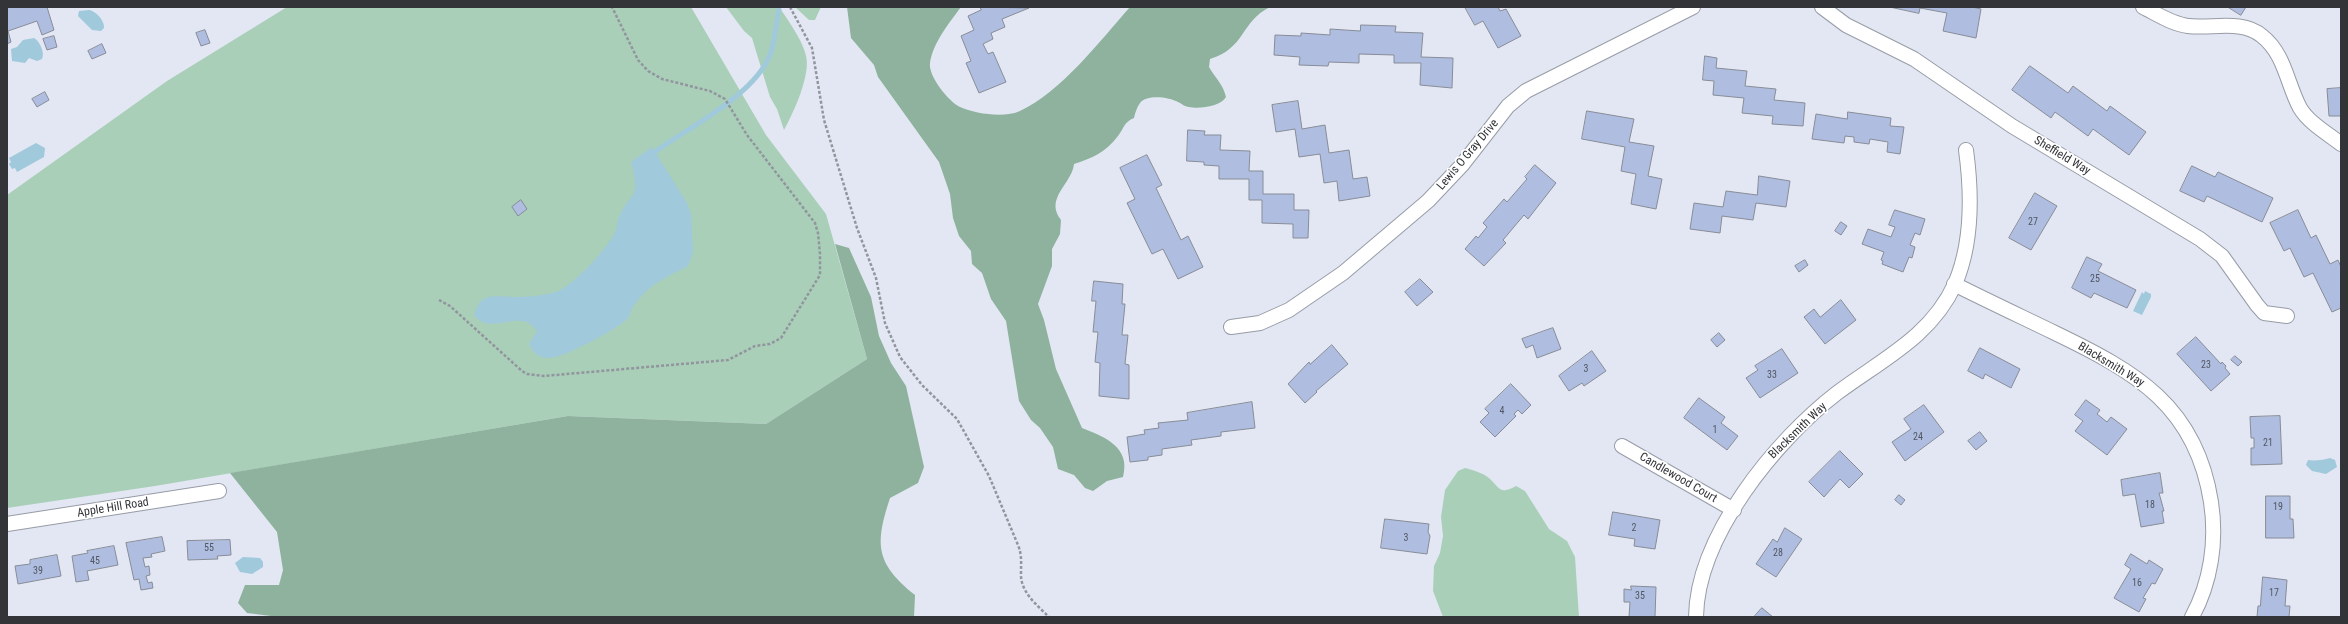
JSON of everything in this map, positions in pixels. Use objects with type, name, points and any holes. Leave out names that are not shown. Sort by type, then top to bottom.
[{"type":"street","name":"Lewis O Gray Drive","points":[[1231,327],[1260,323],[1289,310],[1343,273],[1400,228],[1462,165],[1508,106],[1526,91],[1693,7]]},
{"type":"street","name":"Sheffield Way","points":[[1822,7],[1846,25],[1914,59],[2012,126],[2200,239],[2222,256],[2264,313],[2287,316]]},
{"type":"street","points":[[2143,7],[2169,20],[2186,26],[2251,28],[2272,46],[2287,72],[2300,108],[2310,120],[2341,144]]},
{"type":"street","name":"Blacksmith Way","points":[[1696,617],[1703,573],[1714,546],[1734,510],[1766,462],[1797,428],[1836,394],[1919,335],[1939,310],[1954,284],[1962,264],[1969,226],[1970,187],[1966,150]]},
{"type":"street","name":"Blacksmith Way","points":[[1954,284],[2116,365],[2158,395],[2178,418],[2200,462],[2209,493],[2213,519],[2210,568],[2192,617]]},
{"type":"street","name":"Candlewood Court","points":[[1622,446],[1734,510]]},
{"type":"street","name":"Apple Hill Road","points":[[7,524],[218,491]]},
{"type":"path","points":[[439,300],[450,306],[527,374],[544,376],[728,360],[754,346],[770,344],[781,338],[820,275],[821,267],[818,233],[808,212],[747,135],[725,99],[710,92],[662,79],[648,71],[638,60],[612,7]]},
{"type":"path","points":[[790,7],[812,48],[824,120],[857,228],[876,278],[885,324],[900,357],[922,385],[957,418],[989,476],[1018,544],[1021,553],[1023,586],[1029,597],[1049,617]]},
{"type":"green space","points":[[287,7],[691,7],[766,135],[826,214],[867,359],[766,424],[568,416],[155,486],[7,508],[7,195],[167,81]]},
{"type":"green space","points":[[726,7],[779,7],[802,44],[807,64],[804,84],[784,130],[777,109],[770,97],[752,38],[744,31]]},
{"type":"green space","points":[[795,7],[821,7],[815,20],[809,20]]},
{"type":"green space","points":[[847,7],[961,7],[934,48],[930,63],[932,75],[940,88],[955,104],[974,112],[998,115],[1020,111],[1050,92],[1079,65],[1130,7],[1270,7],[1260,13],[1253,20],[1237,42],[1222,54],[1210,59],[1209,67],[1225,92],[1226,97],[1223,100],[1214,105],[1198,108],[1188,107],[1174,100],[1158,97],[1143,100],[1138,106],[1134,118],[1126,123],[1118,136],[1109,146],[1093,157],[1074,164],[1069,178],[1057,198],[1057,212],[1061,220],[1060,234],[1052,249],[1052,266],[1038,304],[1044,320],[1056,369],[1082,428],[1099,435],[1120,451],[1123,458],[1123,477],[1107,481],[1093,491],[1085,488],[1074,475],[1058,469],[1053,447],[1040,428],[1031,420],[1019,401],[1006,321],[991,299],[982,273],[972,264],[971,251],[959,236],[953,218],[950,194],[939,162],[878,77],[874,65],[851,38]]},
{"type":"green space","points":[[835,244],[849,248],[871,297],[879,336],[891,363],[906,386],[924,467],[918,483],[890,498],[882,528],[881,540],[882,552],[892,573],[915,595],[914,617],[279,617],[247,613],[238,603],[245,585],[279,585],[283,570],[277,532],[230,473],[568,416],[766,424],[867,359]]},
{"type":"green space","points":[[1465,468],[1487,476],[1500,489],[1506,490],[1516,486],[1525,491],[1549,529],[1567,541],[1575,557],[1579,617],[1443,617],[1433,591],[1434,566],[1440,553],[1443,536],[1441,517],[1445,490],[1458,471]]},
{"type":"water","points":[[89,10],[94,12],[102,19],[104,28],[101,31],[92,30],[78,16],[79,11]]},
{"type":"water","points":[[34,38],[41,47],[43,54],[42,59],[37,61],[29,58],[25,63],[12,61],[11,49],[17,47],[23,40]]},
{"type":"water","points":[[36,143],[45,148],[44,157],[17,172],[15,168],[12,169],[9,164],[11,162],[9,158]]},
{"type":"water","points":[[652,147],[687,203],[691,214],[693,252],[688,266],[665,278],[649,289],[641,296],[632,308],[628,318],[614,329],[567,353],[550,358],[543,358],[537,355],[529,344],[537,331],[530,324],[522,321],[514,321],[489,324],[481,321],[474,315],[478,305],[486,298],[496,296],[530,296],[556,292],[563,289],[580,275],[611,239],[616,230],[622,210],[635,190],[631,162]]},
{"type":"water","points":[[2145,291],[2151,294],[2151,297],[2142,315],[2133,311],[2142,292],[2144,294]]},
{"type":"water","points":[[2330,458],[2335,460],[2337,467],[2326,474],[2312,471],[2306,465],[2308,460]]},
{"type":"water","points":[[243,557],[260,558],[263,562],[263,567],[252,574],[240,572],[235,563]]},
{"type":"building","points":[[7,7],[47,7],[54,30],[42,35],[37,21],[8,31],[11,42],[7,44]]},
{"type":"building","points":[[980,7],[1029,8],[1002,19],[1005,27],[991,33],[993,39],[983,44],[988,54],[993,52],[1006,82],[979,93],[966,63],[971,61],[961,36],[974,30],[968,16],[981,10]]},
{"type":"building","points":[[1465,7],[1498,7],[1500,11],[1506,9],[1521,36],[1498,48],[1483,21],[1475,25]]},
{"type":"building","points":[[1890,7],[1972,7],[1981,9],[1976,38],[1943,31],[1947,13],[1920,8],[1919,13]]},
{"type":"building","points":[[2228,7],[2246,7],[2241,15]]},
{"type":"building","points":[[1361,25],[1396,26],[1395,32],[1423,33],[1421,57],[1453,58],[1452,88],[1420,85],[1421,63],[1394,63],[1394,55],[1359,54],[1359,63],[1329,62],[1328,66],[1299,65],[1300,57],[1274,55],[1275,35],[1301,36],[1301,33],[1330,35],[1330,29],[1360,31]]},
{"type":"building","points":[[205,30],[210,43],[201,46],[196,33]]},
{"type":"building","points":[[54,36],[57,47],[47,50],[43,39]]},
{"type":"building","points":[[102,44],[106,53],[92,59],[88,51]]},
{"type":"building","points":[[1705,56],[1717,58],[1716,68],[1747,71],[1745,86],[1776,89],[1774,100],[1805,103],[1803,126],[1772,124],[1773,116],[1742,113],[1744,98],[1713,95],[1714,81],[1703,80]]},
{"type":"building","points":[[2030,66],[2068,93],[2073,86],[2107,111],[2110,106],[2146,132],[2129,155],[2093,129],[2088,136],[2055,112],[2051,118],[2012,90]]},
{"type":"building","points":[[2341,88],[2341,116],[2329,116],[2327,89]]},
{"type":"building","points":[[45,92],[49,100],[37,107],[32,99]]},
{"type":"building","points":[[1298,101],[1302,129],[1325,125],[1329,153],[1349,150],[1353,179],[1367,177],[1370,196],[1339,201],[1337,181],[1324,183],[1320,154],[1299,157],[1295,129],[1276,132],[1272,105]]},
{"type":"building","points":[[1587,111],[1634,119],[1629,142],[1654,146],[1648,176],[1662,179],[1656,209],[1631,204],[1636,174],[1621,171],[1625,147],[1582,139]]},
{"type":"building","points":[[1848,112],[1891,118],[1890,126],[1904,127],[1900,154],[1887,152],[1888,142],[1870,139],[1869,144],[1854,142],[1854,137],[1845,136],[1844,143],[1812,139],[1816,114],[1847,119]]},
{"type":"building","points":[[1188,130],[1205,131],[1204,135],[1221,135],[1220,150],[1250,151],[1249,171],[1263,171],[1263,194],[1294,194],[1294,210],[1309,210],[1308,238],[1293,238],[1293,224],[1262,223],[1262,200],[1249,200],[1249,179],[1219,179],[1219,166],[1204,165],[1204,162],[1187,161]]},
{"type":"building","points":[[1147,155],[1162,185],[1156,188],[1181,240],[1188,236],[1203,267],[1178,279],[1163,249],[1152,254],[1127,203],[1135,199],[1120,168]]},
{"type":"building","points":[[1535,165],[1556,183],[1528,219],[1524,215],[1503,240],[1506,243],[1484,266],[1465,249],[1476,236],[1478,238],[1487,227],[1483,223],[1504,199],[1507,202],[1527,179],[1525,177]]},
{"type":"building","points":[[2192,166],[2215,177],[2218,172],[2273,198],[2262,222],[2207,196],[2204,202],[2180,191]]},
{"type":"building","points":[[1759,176],[1790,181],[1786,207],[1756,203],[1753,220],[1722,216],[1720,233],[1690,229],[1694,203],[1723,207],[1726,191],[1757,195]]},
{"type":"building","points":[[2035,193],[2057,206],[2031,250],[2009,238]]},
{"type":"building","points":[[521,200],[527,209],[518,216],[512,207]]},
{"type":"building","points":[[1895,210],[1925,219],[1920,235],[1915,233],[1910,245],[1915,247],[1912,258],[1909,257],[1903,272],[1882,264],[1883,261],[1881,260],[1884,252],[1862,244],[1868,229],[1891,237],[1895,227],[1889,225]]},
{"type":"building","points":[[2298,210],[2311,238],[2316,235],[2330,264],[2338,260],[2341,267],[2341,308],[2332,312],[2313,273],[2304,277],[2290,248],[2284,251],[2270,223]]},
{"type":"building","points":[[1841,222],[1847,226],[1841,235],[1835,231]]},
{"type":"building","points":[[2087,257],[2102,264],[2098,271],[2136,290],[2127,308],[2094,293],[2091,298],[2072,288]]},
{"type":"building","points":[[1805,260],[1808,265],[1799,272],[1795,266]]},
{"type":"building","points":[[1420,279],[1433,292],[1417,306],[1405,292]]},
{"type":"building","points":[[1094,281],[1123,284],[1122,304],[1125,304],[1122,335],[1128,335],[1125,364],[1129,365],[1129,399],[1099,396],[1100,363],[1095,362],[1098,332],[1093,332],[1096,301],[1092,301]]},
{"type":"building","points":[[1841,300],[1856,320],[1825,344],[1804,317],[1814,309],[1820,317]]},
{"type":"building","points":[[1553,328],[1561,349],[1537,358],[1533,345],[1526,348],[1522,339]]},
{"type":"building","points":[[1719,333],[1725,340],[1717,347],[1711,340]]},
{"type":"building","points":[[2196,337],[2221,364],[2222,362],[2226,366],[2225,368],[2230,374],[2211,391],[2177,354]]},
{"type":"building","points":[[1332,345],[1348,364],[1316,391],[1317,392],[1305,403],[1288,384],[1309,362],[1310,364]]},
{"type":"building","points":[[1980,348],[2020,369],[2011,388],[1985,374],[1983,379],[1968,371]]},
{"type":"building","points":[[1782,349],[1798,373],[1760,398],[1746,378],[1758,370],[1755,366]]},
{"type":"building","points":[[1592,351],[1606,371],[1584,386],[1582,383],[1569,391],[1559,376]]},
{"type":"building","points":[[2235,356],[2242,362],[2238,366],[2231,360]]},
{"type":"building","points":[[1511,384],[1531,405],[1522,414],[1518,410],[1514,414],[1516,416],[1495,437],[1480,422],[1489,413],[1485,409]]},
{"type":"building","points":[[1699,398],[1725,417],[1721,423],[1738,436],[1727,450],[1684,418]]},
{"type":"building","points":[[2086,400],[2100,410],[2097,414],[2107,422],[2111,417],[2127,429],[2107,455],[2075,431],[2083,421],[2075,415]]},
{"type":"building","points":[[1252,402],[1255,428],[1221,432],[1221,436],[1191,440],[1192,445],[1162,449],[1162,455],[1148,457],[1148,460],[1130,462],[1127,437],[1145,434],[1144,430],[1159,428],[1158,423],[1188,420],[1187,413]]},
{"type":"building","points":[[1924,405],[1944,432],[1905,461],[1892,442],[1911,429],[1904,419]]},
{"type":"building","points":[[2280,416],[2282,464],[2251,465],[2251,448],[2254,448],[2254,438],[2251,438],[2250,417]]},
{"type":"building","points":[[1980,432],[1987,441],[1976,450],[1968,441]]},
{"type":"building","points":[[1840,451],[1863,474],[1849,488],[1840,479],[1824,497],[1809,482]]},
{"type":"building","points":[[2160,473],[2163,493],[2159,493],[2164,511],[2162,511],[2164,523],[2141,527],[2135,494],[2123,496],[2121,480]]},
{"type":"building","points":[[1899,495],[1905,500],[1901,505],[1895,500]]},
{"type":"building","points":[[2266,496],[2290,496],[2290,519],[2293,519],[2294,538],[2266,538]]},
{"type":"building","points":[[1613,512],[1660,520],[1655,549],[1634,546],[1635,539],[1609,535]]},
{"type":"building","points":[[1385,519],[1429,524],[1428,532],[1430,536],[1427,554],[1381,548]]},
{"type":"building","points":[[1785,528],[1802,539],[1776,577],[1756,564],[1773,539],[1777,542]]},
{"type":"building","points":[[162,537],[165,551],[151,554],[152,557],[143,558],[145,567],[149,566],[150,575],[146,576],[148,583],[152,582],[153,588],[141,590],[139,579],[134,580],[126,543]]},
{"type":"building","points":[[230,540],[231,555],[217,556],[218,559],[188,560],[187,541]]},
{"type":"building","points":[[114,546],[118,565],[87,571],[89,580],[76,582],[72,556],[88,553],[87,551]]},
{"type":"building","points":[[2131,554],[2147,564],[2149,560],[2163,569],[2155,584],[2152,583],[2143,598],[2146,599],[2139,612],[2114,598],[2131,569],[2125,565]]},
{"type":"building","points":[[57,555],[61,576],[18,584],[15,566],[30,564],[30,560]]},
{"type":"building","points":[[2263,577],[2287,580],[2285,606],[2290,606],[2289,617],[2257,617],[2258,606],[2260,606]]},
{"type":"building","points":[[1631,586],[1656,587],[1655,617],[1629,617],[1630,602],[1624,602],[1624,589],[1631,590]]},
{"type":"building","points":[[1762,608],[1773,617],[1754,617]]},
{"type":"waterway","points":[[655,152],[731,101],[757,76],[769,57],[779,10]]}]
